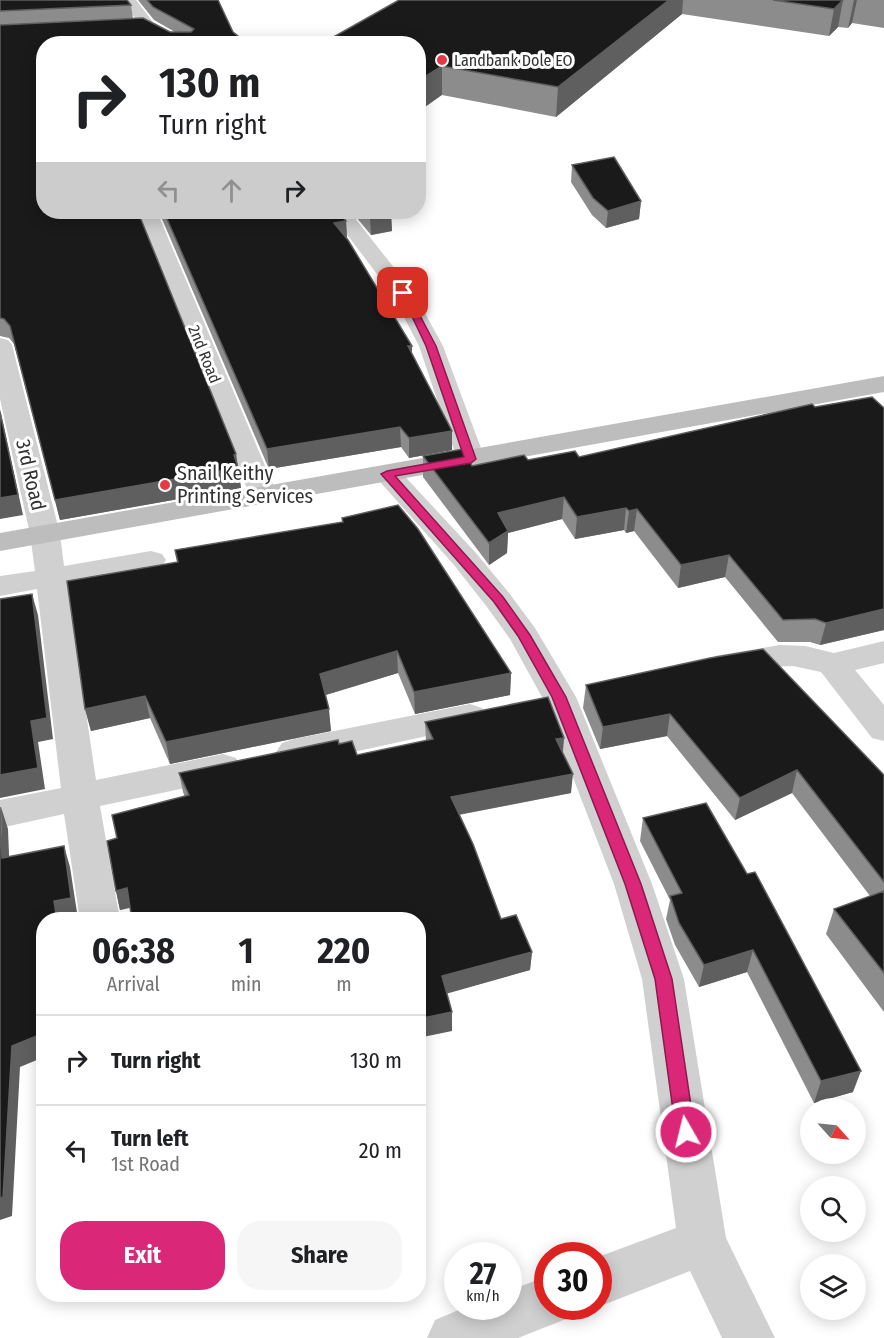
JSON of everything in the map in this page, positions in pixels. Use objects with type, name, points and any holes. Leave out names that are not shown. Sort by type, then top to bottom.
[{"type":"main road","points":[[0,542],[884,384]]},
{"type":"street","points":[[128,0],[148,26],[169,36]]},
{"type":"street","points":[[126,27],[148,26]]},
{"type":"street","name":"2nd Road","points":[[150,219],[264,496]]},
{"type":"street","points":[[345,219],[403,293],[431,346],[471,459]]},
{"type":"street","name":"3rd Road","points":[[0,345],[45,534],[80,796],[99,912]]},
{"type":"street","points":[[387,474],[498,600],[524,635],[545,700],[633,884],[663,979],[702,1242],[749,1338]]},
{"type":"street","points":[[0,586],[151,560]]},
{"type":"street","points":[[698,670],[767,656],[794,654],[810,656],[833,664],[884,652]]},
{"type":"street","points":[[833,664],[884,729]]},
{"type":"street","points":[[0,814],[545,700]]},
{"type":"street","points":[[612,1277],[702,1242]]},
{"type":"street","points":[[453,1338],[534,1306]]},
{"type":"building","points":[[0,0],[127,0],[131,5],[0,11]]},
{"type":"building","points":[[147,0],[218,0],[233,32],[238,36],[36,36],[36,219],[141,219],[236,454],[234,455],[238,468],[55,500],[10,326],[0,318],[0,25],[143,18],[170,32],[191,32],[194,29],[153,7]]},
{"type":"building","points":[[399,0],[669,0],[558,87],[442,66],[426,76],[426,36],[335,36]]},
{"type":"building","points":[[773,0],[843,0],[834,9]]},
{"type":"building","points":[[614,157],[641,201],[608,211],[593,198],[572,165]]},
{"type":"building","points":[[167,219],[344,219],[346,221],[334,223],[348,240],[412,346],[408,346],[452,431],[409,438],[400,427],[267,449]]},
{"type":"building","points":[[872,397],[884,408],[884,609],[826,623],[815,619],[783,620],[729,555],[681,565],[637,509],[629,511],[626,508],[577,517],[564,497],[498,513],[508,531],[489,543],[423,456],[463,449],[472,466],[524,455],[528,460],[575,451],[579,457],[812,404],[815,407]]},
{"type":"building","points":[[0,412],[18,495],[0,498]]},
{"type":"building","points":[[398,505],[418,529],[511,673],[414,692],[397,651],[320,674],[329,709],[166,742],[145,696],[85,709],[67,581],[178,562],[175,550],[343,522],[342,518]]},
{"type":"building","points":[[32,594],[47,718],[31,721],[38,768],[0,775],[0,599]]},
{"type":"building","points":[[763,649],[884,775],[884,882],[797,770],[740,798],[670,714],[603,727],[586,685]]},
{"type":"building","points":[[548,697],[564,738],[556,739],[573,774],[451,797],[473,844],[501,919],[516,915],[532,952],[442,976],[452,1012],[426,1017],[426,912],[131,912],[127,888],[116,891],[107,841],[117,838],[112,815],[189,795],[179,773],[338,740],[339,744],[352,741],[357,755],[433,739],[425,722]]},
{"type":"building","points":[[706,803],[747,874],[755,872],[861,1071],[821,1081],[753,950],[704,965],[679,923],[670,896],[682,893],[643,818]]},
{"type":"building","points":[[0,807],[2,858],[64,846],[71,898],[54,901],[56,912],[36,912],[36,1036],[12,1046],[3,1197],[0,1198]]},
{"type":"building","points":[[884,891],[884,973],[834,909]]},
{"type":"place","name":"Landbank Dole EO","points":[[442,60]]},
{"type":"place","name":"Snail Keithy Printing Services","points":[[165,485]]},
{"type":"route","points":[[403,293],[431,346],[471,459],[387,474],[465,559],[498,600],[524,635],[559,697],[633,884],[663,979],[686,1132]]}]
